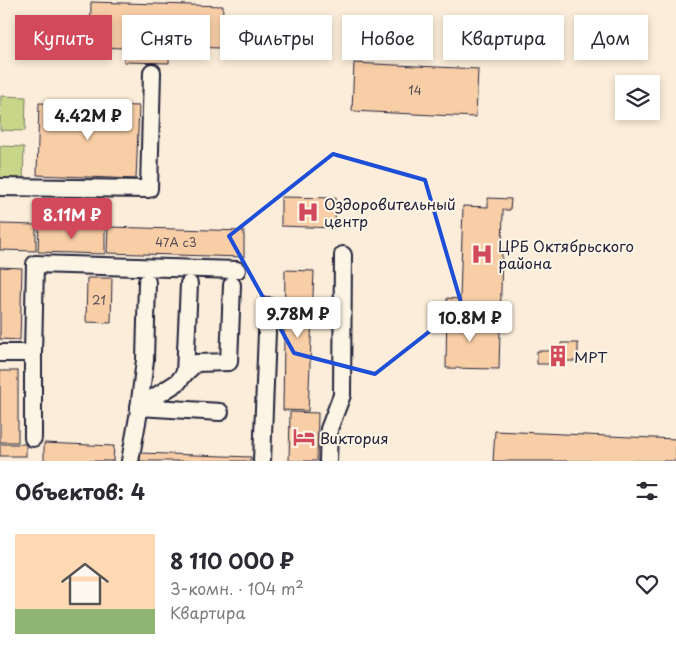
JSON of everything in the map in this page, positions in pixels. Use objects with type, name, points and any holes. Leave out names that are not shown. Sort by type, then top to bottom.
[{"type":"lane","points":[[0,186],[149,188],[152,72]]},
{"type":"lane","points":[[328,461],[329,428],[342,395],[343,255]]},
{"type":"lane","points":[[33,438],[35,264],[235,278],[229,362],[196,363],[178,382],[139,407]]},
{"type":"lane","points":[[130,461],[139,407],[144,360],[147,282]]},
{"type":"lane","points":[[185,373],[189,284]]},
{"type":"lane","points":[[262,461],[268,306]]},
{"type":"lane","points":[[0,353],[34,353]]},
{"type":"lane","points":[[139,407],[220,412]]},
{"type":"highlighted area","points":[[333,154],[425,180],[462,306],[375,374],[294,353],[229,236]]},
{"type":"green space","points":[[1,96],[26,97],[25,131],[0,130]]},
{"type":"green space","points":[[0,146],[24,147],[23,181],[0,180]]},
{"type":"building","points":[[91,2],[223,6],[223,15],[220,15],[220,48],[210,48],[210,15],[122,15],[122,48],[112,48],[112,15],[91,15]]},
{"type":"building","points":[[124,60],[169,60],[169,63],[124,62]]},
{"type":"building","points":[[354,63],[478,69],[476,117],[352,111]]},
{"type":"building","points":[[39,103],[139,106],[136,179],[37,175]]},
{"type":"building","name":"Оздоровительный центр","points":[[281,197],[336,198],[335,228],[281,226]]},
{"type":"building","name":"ЦРБ Октябрьского района","points":[[488,198],[511,199],[510,210],[503,210],[500,330],[459,329],[463,206],[488,207]]},
{"type":"building","points":[[0,224],[36,225],[36,251],[0,250]]},
{"type":"building","points":[[39,225],[105,227],[105,254],[38,252]]},
{"type":"building","points":[[108,227],[244,231],[244,257],[107,253]]},
{"type":"building","points":[[0,267],[22,268],[20,340],[0,339]]},
{"type":"building","points":[[285,270],[314,271],[308,411],[283,410]]},
{"type":"building","points":[[87,278],[112,278],[111,323],[86,322]]},
{"type":"building","points":[[447,298],[460,299],[459,329],[500,330],[499,369],[446,368]]},
{"type":"building","name":"МРТ","points":[[561,343],[578,343],[578,361],[551,361],[551,364],[537,364],[537,351],[561,351]]},
{"type":"building","points":[[0,371],[18,371],[18,442],[0,442]]},
{"type":"building","name":"Виктория","points":[[290,412],[318,413],[317,461],[289,461]]},
{"type":"building","points":[[495,431],[676,439],[676,461],[493,461]]},
{"type":"building","points":[[44,443],[114,446],[113,461],[44,461]]},
{"type":"building","points":[[0,444],[26,444],[26,456],[0,456]]},
{"type":"building","points":[[140,453],[251,457],[251,461],[140,461]]},
{"type":"place","name":"Оздоровительный центр","points":[[308,212]]},
{"type":"place","name":"ЦРБ Октябрьского района","points":[[482,254]]},
{"type":"place","name":"МРТ","points":[[558,356]]},
{"type":"place","name":"Виктория","points":[[304,437]]}]
